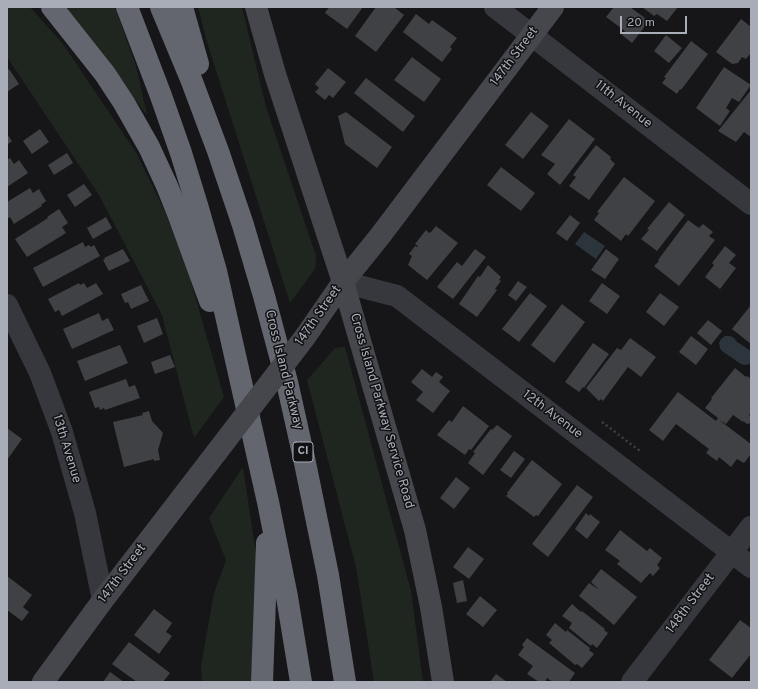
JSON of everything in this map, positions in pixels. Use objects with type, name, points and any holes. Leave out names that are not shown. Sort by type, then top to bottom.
[{"type":"highway","points":[[52,7],[114,87],[155,159],[179,216],[243,390]]},
{"type":"highway","points":[[127,7],[161,96],[195,199],[220,286],[268,502],[287,597],[301,682]]},
{"type":"highway","points":[[162,7],[205,115],[243,225]]},
{"type":"highway","points":[[182,7],[243,225]]},
{"type":"highway","name":"Cross Island Parkway","points":[[243,225],[266,303],[301,443],[328,575],[345,682]]},
{"type":"highway","points":[[262,682],[268,502]]},
{"type":"street","name":"Cross Island Parkway Service Road","points":[[256,7],[275,74],[343,282],[415,530],[432,607],[443,682]]},
{"type":"street","name":"11th Avenue","points":[[495,7],[751,204]]},
{"type":"street","name":"147th Street","points":[[43,682],[103,600],[305,337],[343,282],[380,236],[553,7]]},
{"type":"street","name":"12th Avenue","points":[[343,282],[397,296],[751,567]]},
{"type":"street","name":"13th Avenue","points":[[7,304],[40,373],[62,432],[85,513],[103,600]]},
{"type":"street","name":"148th Street","points":[[632,682],[751,527]]},
{"type":"path","points":[[599,420],[640,451]]},
{"type":"shaded area","points":[[7,7],[30,7],[63,44],[137,154],[180,243],[224,397],[194,438],[162,315],[99,195],[7,57]]},
{"type":"shaded area","points":[[63,7],[115,7],[136,66],[147,115]]},
{"type":"shaded area","points":[[198,7],[242,7],[266,107],[316,256],[315,269],[290,303],[206,39]]},
{"type":"shaded area","points":[[584,232],[605,246],[596,259],[575,244]]},
{"type":"shaded area","points":[[725,336],[734,338],[737,342],[751,351],[751,363],[745,365],[741,364],[722,351],[719,343]]},
{"type":"shaded area","points":[[345,347],[411,591],[423,682],[374,682],[356,567],[307,380],[335,348]]},
{"type":"shaded area","points":[[243,467],[256,555],[255,614],[251,682],[202,682],[201,666],[214,593],[226,560],[209,518]]},
{"type":"building","points":[[329,7],[363,7],[347,29],[325,13]]},
{"type":"building","points":[[376,7],[394,7],[404,15],[376,52],[355,36]]},
{"type":"building","points":[[614,7],[630,7],[649,21],[632,43],[622,35],[625,31],[606,17]]},
{"type":"building","points":[[642,7],[678,7],[667,21],[657,14],[654,16]]},
{"type":"building","points":[[416,14],[429,24],[432,20],[457,38],[450,47],[452,49],[442,62],[403,32]]},
{"type":"building","points":[[741,19],[751,27],[751,53],[746,59],[742,57],[738,63],[732,64],[716,52]]},
{"type":"building","points":[[666,35],[682,48],[669,63],[654,51]]},
{"type":"building","points":[[691,41],[708,54],[677,94],[662,83],[666,78],[664,77]]},
{"type":"building","points":[[412,57],[441,79],[424,102],[394,80]]},
{"type":"building","points":[[724,67],[751,85],[739,102],[732,98],[726,108],[730,111],[720,126],[696,108]]},
{"type":"building","points":[[328,68],[346,82],[333,98],[329,95],[325,100],[315,92],[319,88],[315,84]]},
{"type":"building","points":[[9,69],[19,84],[7,92],[7,70]]},
{"type":"building","points":[[366,78],[415,116],[403,132],[354,93]]},
{"type":"building","points":[[751,90],[751,137],[744,132],[736,142],[718,131]]},
{"type":"building","points":[[346,112],[392,147],[377,168],[345,144],[338,116]]},
{"type":"building","points":[[531,112],[549,126],[523,159],[505,145]]},
{"type":"building","points":[[569,119],[595,139],[560,185],[547,174],[555,164],[541,155]]},
{"type":"building","points":[[40,129],[49,142],[32,154],[23,141]]},
{"type":"building","points":[[7,134],[12,141],[7,145]]},
{"type":"building","points":[[596,145],[611,157],[610,159],[615,164],[589,200],[569,186],[576,177],[573,175]]},
{"type":"building","points":[[67,153],[73,163],[54,175],[48,165]]},
{"type":"building","points":[[10,158],[14,164],[19,160],[28,173],[7,187],[7,160]]},
{"type":"building","points":[[501,167],[535,193],[521,211],[487,185]]},
{"type":"building","points":[[624,177],[655,201],[628,236],[626,234],[621,241],[594,220],[599,213],[597,212]]},
{"type":"building","points":[[84,184],[92,195],[75,207],[67,195]]},
{"type":"building","points":[[30,188],[33,193],[39,189],[46,201],[41,205],[42,206],[14,224],[10,217],[7,219],[7,202]]},
{"type":"building","points":[[669,202],[685,215],[657,251],[641,239],[649,230],[647,229]]},
{"type":"building","points":[[59,209],[68,223],[62,227],[66,233],[27,257],[15,239],[48,218],[47,217]]},
{"type":"building","points":[[570,215],[580,223],[567,241],[556,233]]},
{"type":"building","points":[[106,217],[112,228],[93,239],[87,228]]},
{"type":"building","points":[[688,220],[699,228],[703,224],[713,232],[709,236],[715,240],[679,286],[654,266]]},
{"type":"building","points":[[436,226],[458,243],[427,280],[408,265],[412,256],[409,254],[415,246],[418,246],[415,244],[426,230],[429,233]]},
{"type":"building","points":[[83,242],[85,247],[89,245],[91,247],[94,245],[100,256],[43,287],[33,268]]},
{"type":"building","points":[[725,246],[736,255],[729,263],[736,268],[720,289],[705,277],[714,265],[712,263]]},
{"type":"building","points":[[123,249],[130,261],[109,271],[103,260],[105,259],[104,258]]},
{"type":"building","points":[[475,249],[486,257],[453,299],[437,287],[457,262],[462,266]]},
{"type":"building","points":[[606,249],[619,259],[605,279],[591,270]]},
{"type":"building","points":[[488,265],[501,277],[499,280],[501,281],[495,289],[497,290],[477,317],[459,304],[478,276],[480,277]]},
{"type":"building","points":[[518,281],[527,287],[516,301],[508,295]]},
{"type":"building","points":[[79,283],[80,285],[84,283],[87,288],[96,283],[103,294],[62,316],[59,310],[55,312],[48,299]]},
{"type":"building","points":[[602,283],[620,296],[607,314],[589,301]]},
{"type":"building","points":[[141,285],[149,301],[131,309],[128,302],[125,303],[121,294]]},
{"type":"building","points":[[530,293],[547,306],[519,342],[502,329]]},
{"type":"building","points":[[660,293],[679,307],[664,326],[646,312]]},
{"type":"building","points":[[562,304],[585,322],[554,363],[531,345]]},
{"type":"building","points":[[751,305],[751,344],[732,329]]},
{"type":"building","points":[[99,313],[102,321],[108,318],[114,330],[72,349],[63,329]]},
{"type":"building","points":[[157,318],[163,334],[144,343],[137,326]]},
{"type":"building","points":[[708,320],[722,331],[711,345],[697,333]]},
{"type":"building","points":[[691,336],[708,349],[696,365],[679,352]]},
{"type":"building","points":[[630,338],[656,357],[641,377],[628,367],[603,401],[601,399],[599,401],[586,388],[617,348],[621,350]]},
{"type":"building","points":[[593,343],[609,354],[584,388],[583,387],[579,392],[565,382]]},
{"type":"building","points":[[120,345],[128,363],[85,381],[77,361]]},
{"type":"building","points":[[170,355],[175,367],[155,374],[151,362]]},
{"type":"building","points":[[735,368],[751,379],[751,412],[749,415],[751,417],[751,423],[747,424],[733,415],[726,424],[719,420],[751,444],[751,454],[744,463],[737,459],[731,467],[719,457],[717,461],[706,453],[709,449],[676,424],[663,441],[649,430],[678,392],[716,421],[718,418],[705,408]]},
{"type":"building","points":[[422,369],[432,377],[436,372],[443,377],[439,382],[450,391],[433,413],[416,400],[423,392],[411,382]]},
{"type":"building","points":[[126,379],[129,387],[135,385],[140,398],[105,410],[104,408],[100,410],[99,407],[95,408],[89,392]]},
{"type":"building","points":[[463,406],[489,426],[471,450],[469,449],[465,455],[437,435],[449,420],[452,422]]},
{"type":"building","points":[[149,411],[152,421],[163,433],[158,450],[160,460],[154,461],[154,459],[124,467],[113,422],[143,415],[142,413]]},
{"type":"building","points":[[497,425],[512,436],[483,475],[468,463],[475,453],[473,452],[491,429],[492,430]]},
{"type":"building","points":[[7,428],[22,439],[7,460]]},
{"type":"building","points":[[514,451],[525,459],[511,478],[500,470]]},
{"type":"building","points":[[532,460],[562,484],[538,516],[536,515],[534,517],[506,496]]},
{"type":"building","points":[[456,477],[470,488],[454,509],[440,498]]},
{"type":"building","points":[[577,485],[593,497],[548,557],[532,544]]},
{"type":"building","points":[[586,513],[589,516],[590,514],[600,522],[587,539],[575,529]]},
{"type":"building","points":[[620,530],[647,551],[650,548],[662,558],[657,565],[660,568],[653,576],[650,573],[641,583],[617,564],[620,561],[605,550]]},
{"type":"building","points":[[468,547],[484,559],[469,579],[453,567]]},
{"type":"building","points":[[601,569],[637,597],[614,625],[579,596],[589,583],[599,590],[591,582]]},
{"type":"building","points":[[7,576],[32,595],[23,607],[29,612],[22,621],[7,610]]},
{"type":"building","points":[[463,580],[467,601],[457,603],[453,583]]},
{"type":"building","points":[[480,596],[497,610],[483,627],[466,614]]},
{"type":"building","points":[[572,604],[605,629],[604,630],[608,633],[597,648],[592,644],[591,646],[569,628],[572,623],[562,616]]},
{"type":"building","points":[[154,609],[172,623],[166,632],[172,636],[159,654],[134,635]]},
{"type":"building","points":[[740,620],[751,628],[751,654],[732,678],[709,660]]},
{"type":"building","points":[[555,623],[566,632],[567,630],[590,648],[589,650],[594,654],[582,668],[577,664],[575,665],[549,643],[552,640],[546,635]]},
{"type":"building","points":[[527,638],[575,673],[569,682],[553,682],[547,678],[545,682],[539,682],[527,674],[533,666],[518,655],[524,647],[522,645]]},
{"type":"building","points":[[129,642],[170,673],[163,682],[137,682],[112,664]]},
{"type":"building","points":[[110,672],[124,682],[103,682]]},
{"type":"building","points":[[496,674],[507,682],[490,682]]}]
